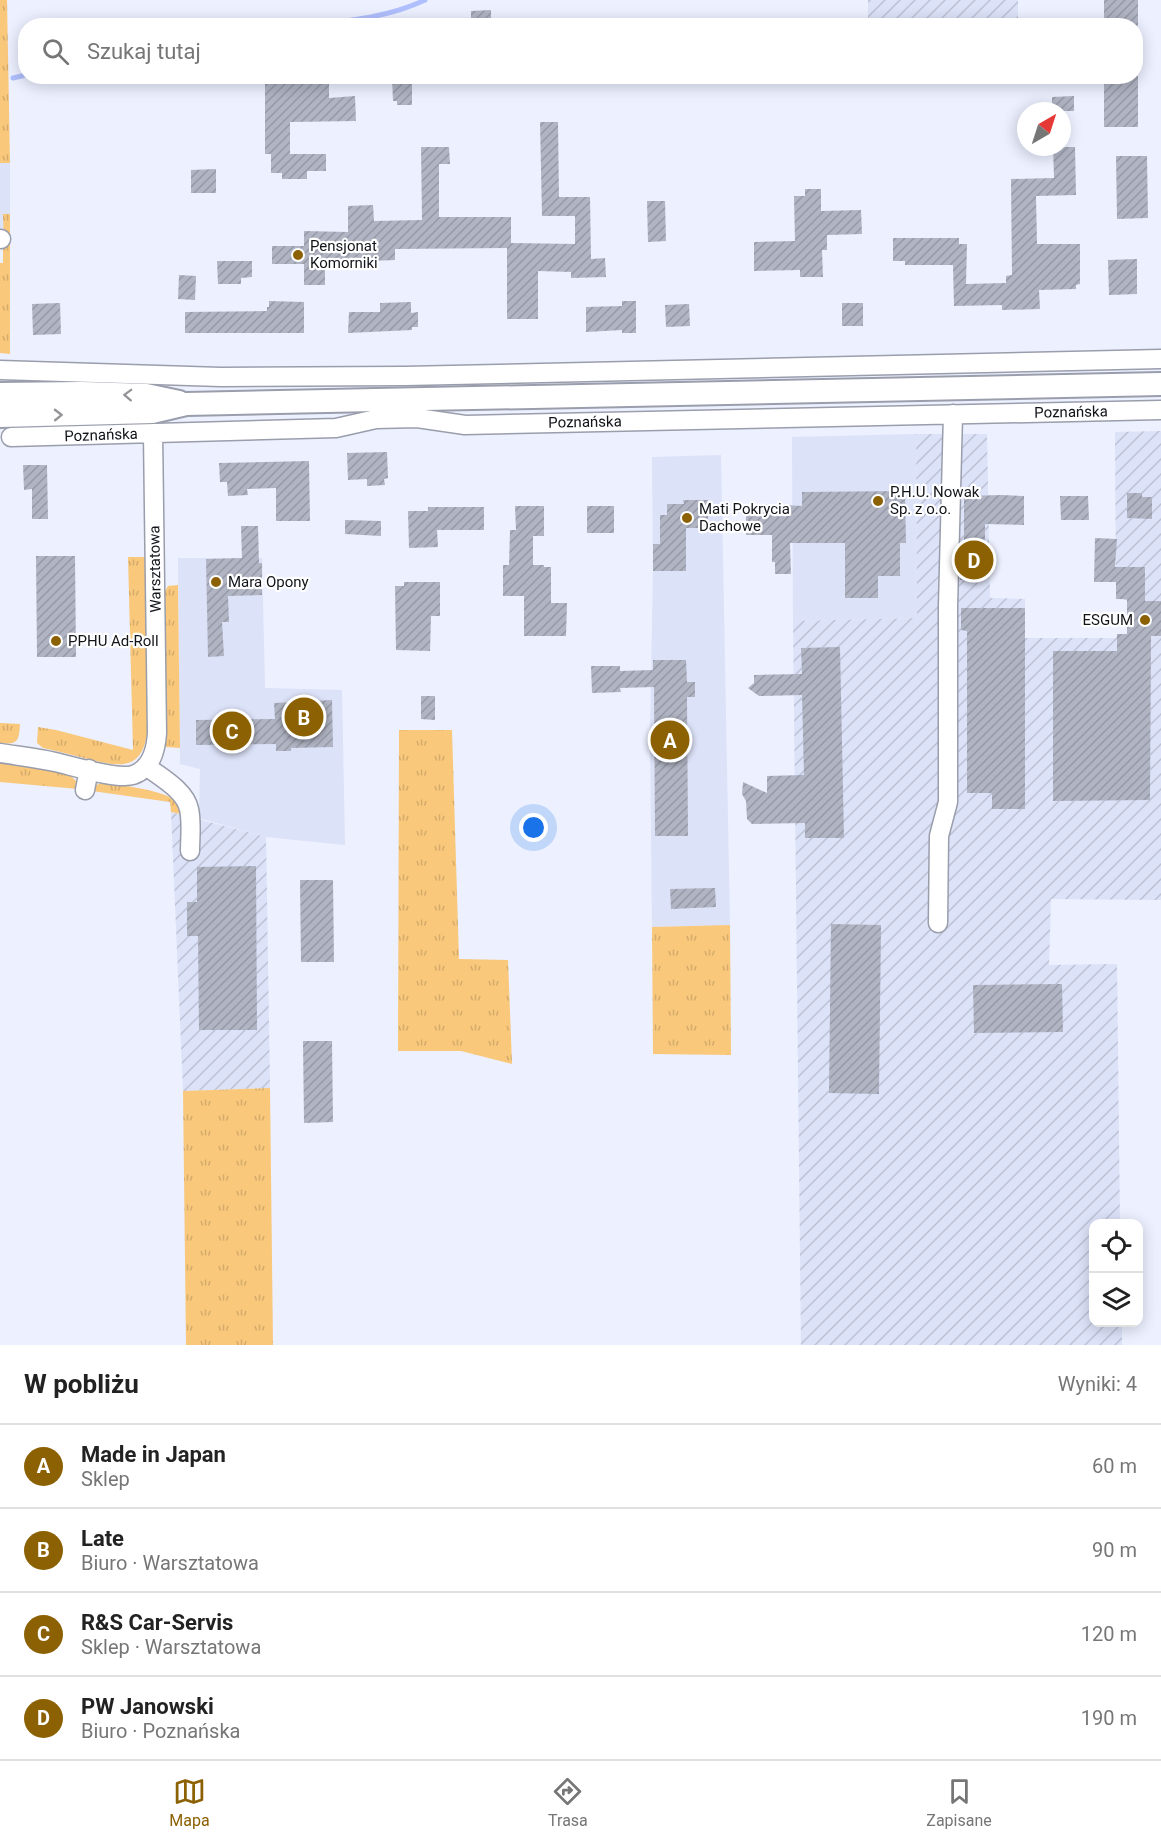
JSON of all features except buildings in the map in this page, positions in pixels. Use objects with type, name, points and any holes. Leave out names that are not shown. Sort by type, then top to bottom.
[{"type":"main road","name":"Poznańska","points":[[0,416],[152,412],[186,404],[1161,384]]},
{"type":"main road","name":"Poznańska","points":[[0,394],[146,395],[186,404]]},
{"type":"street","points":[[0,370],[221,377],[393,376],[1161,359]]},
{"type":"street","name":"Poznańska","points":[[11,437],[336,428],[376,419],[417,417],[465,425],[1161,410]]},
{"type":"street","points":[[938,923],[939,836],[948,802],[948,606],[953,414]]},
{"type":"street","name":"Warsztatowa","points":[[146,766],[153,755],[157,734],[153,433]]},
{"type":"street","points":[[0,753],[44,759],[120,776],[135,774],[146,766],[174,788],[187,802],[190,815],[190,851]]},
{"type":"street","points":[[85,790],[89,769]]},
{"type":"shaded area","points":[[868,0],[1018,0],[1018,18],[868,18]]},
{"type":"shaded area","points":[[0,163],[10,163],[10,214],[4,215],[4,248],[0,248]]},
{"type":"shaded area","points":[[1161,431],[1161,900],[1051,899],[1049,965],[1117,964],[1120,1219],[1089,1219],[1089,1327],[1122,1327],[1122,1345],[801,1345],[793,621],[917,618],[916,434],[987,434],[990,598],[1025,599],[1025,638],[1116,638],[1117,634],[1127,634],[1127,600],[1116,599],[1115,432]]},
{"type":"shaded area","name":"P.H.U. Nowak Sp. z o.o.","points":[[916,434],[917,618],[793,621],[792,437]]},
{"type":"shaded area","points":[[721,455],[730,925],[652,927],[650,733],[653,571],[652,457]]},
{"type":"shaded area","points":[[178,558],[262,558],[265,688],[342,690],[345,845],[266,837],[199,818],[200,769],[180,764]]},
{"type":"shaded area","points":[[171,812],[266,837],[270,1088],[183,1091]]},
{"type":"green space","points":[[0,0],[7,0],[10,163],[0,163]]},
{"type":"green space","points":[[3,214],[10,214],[10,354],[0,353],[0,263],[3,263],[4,247]]},
{"type":"green space","points":[[128,557],[147,557],[148,728],[141,753],[135,760],[118,764],[43,748],[37,743],[38,727],[133,750]]},
{"type":"green space","points":[[178,585],[180,748],[166,747],[164,593],[168,586]]},
{"type":"green space","points":[[0,723],[20,724],[16,741],[0,743]]},
{"type":"green space","points":[[399,730],[452,730],[459,959],[508,960],[512,1064],[461,1051],[398,1051]]},
{"type":"green space","points":[[0,762],[69,774],[77,782],[78,789],[0,782]]},
{"type":"green space","points":[[102,783],[138,788],[165,795],[175,802],[181,814],[171,812],[170,802],[92,791],[96,785]]},
{"type":"green space","points":[[730,925],[731,1055],[653,1054],[652,927]]},
{"type":"green space","points":[[270,1088],[273,1345],[186,1345],[183,1091]]},
{"type":"waterway","points":[[363,18],[396,11],[425,0]]},
{"type":"waterway","points":[[13,78],[18,77]]},
{"type":"place","name":"Pensjonat Komorniki","points":[[298,255]]},
{"type":"place","name":"P.H.U. Nowak Sp. z o.o.","points":[[878,501]]},
{"type":"place","name":"Mati Pokrycia Dachowe","points":[[687,518]]},
{"type":"place","name":"PW Janowski","points":[[974,560]]},
{"type":"place","name":"Mara Opony","points":[[216,582]]},
{"type":"place","name":"ESGUM","points":[[1145,620]]},
{"type":"place","name":"PPHU Ad-Roll","points":[[56,641]]},
{"type":"place","name":"Late","points":[[304,717]]},
{"type":"place","name":"R&S Car-Servis","points":[[232,731]]},
{"type":"place","name":"Made in Japan","points":[[670,740]]}]
